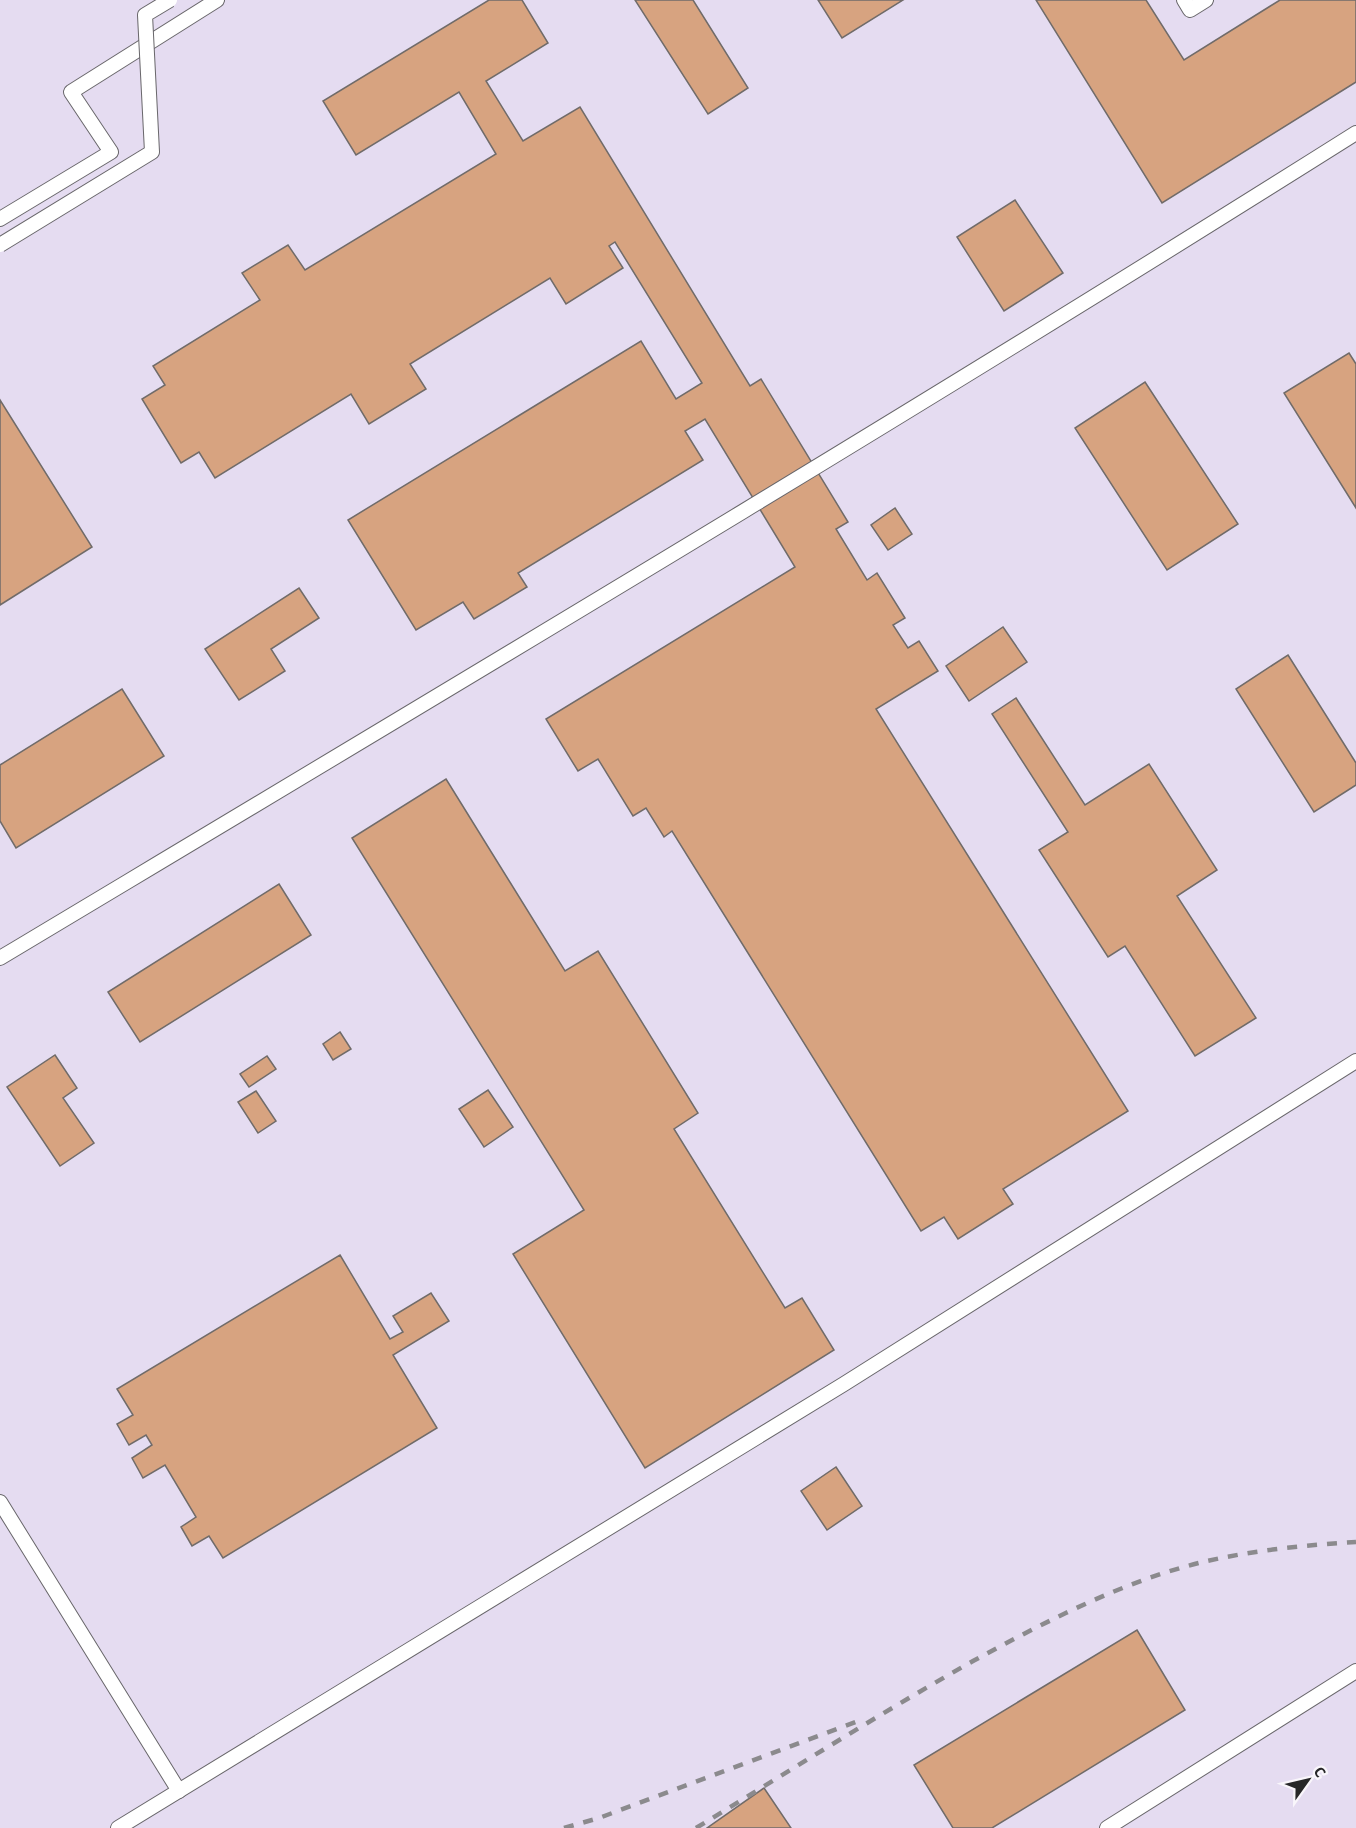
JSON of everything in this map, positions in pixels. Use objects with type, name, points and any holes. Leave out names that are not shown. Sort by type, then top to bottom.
[{"type":"lane","points":[[0,245],[152,152],[146,15],[170,0]]},
{"type":"lane","points":[[0,219],[111,152],[71,92],[217,0]]},
{"type":"lane","points":[[1184,0],[1190,10],[1206,0]]},
{"type":"lane","points":[[0,958],[481,670],[1175,247],[1356,133]]},
{"type":"lane","points":[[118,1828],[854,1378],[1356,1062]]},
{"type":"lane","points":[[0,1502],[179,1791]]},
{"type":"lane","points":[[1107,1828],[1356,1671]]},
{"type":"shaded area","points":[[0,0],[1356,0],[1356,1828],[0,1828]]},
{"type":"building","points":[[489,0],[522,0],[548,43],[486,81],[523,141],[580,107],[750,386],[761,379],[848,522],[836,529],[867,580],[877,573],[905,618],[893,625],[908,648],[919,641],[938,671],[876,709],[1128,1111],[1003,1189],[1013,1204],[958,1239],[944,1217],[921,1231],[672,831],[664,837],[646,808],[633,816],[598,759],[578,771],[546,719],[795,567],[705,419],[685,431],[703,460],[518,573],[527,587],[474,619],[463,602],[416,630],[348,520],[641,341],[676,399],[702,383],[615,242],[609,246],[623,268],[566,304],[550,278],[410,364],[426,389],[369,424],[351,394],[215,478],[199,452],[181,463],[142,399],[165,385],[153,366],[260,300],[242,273],[288,245],[305,270],[496,154],[459,92],[356,155],[323,101]]},
{"type":"building","points":[[635,0],[693,0],[748,88],[708,114]]},
{"type":"building","points":[[818,0],[903,0],[842,38]]},
{"type":"building","points":[[1036,0],[1146,0],[1184,60],[1280,0],[1356,0],[1356,82],[1162,203]]},
{"type":"building","points":[[1015,200],[1063,273],[1004,311],[957,237]]},
{"type":"building","points":[[1349,353],[1356,364],[1356,508],[1284,393]]},
{"type":"building","points":[[1145,382],[1238,524],[1167,570],[1075,428]]},
{"type":"building","points":[[0,400],[92,547],[0,605]]},
{"type":"building","points":[[895,508],[912,534],[888,550],[871,525]]},
{"type":"building","points":[[299,588],[319,618],[271,649],[285,671],[239,700],[205,649]]},
{"type":"building","points":[[1003,627],[1027,662],[969,701],[946,666]]},
{"type":"building","points":[[1288,655],[1356,763],[1356,785],[1314,812],[1236,689]]},
{"type":"building","points":[[122,689],[164,756],[16,848],[0,821],[0,765]]},
{"type":"building","points":[[1016,698],[1085,805],[1149,764],[1217,870],[1177,896],[1256,1018],[1195,1056],[1125,946],[1108,957],[1039,850],[1068,832],[992,714]]},
{"type":"building","points":[[446,779],[565,971],[598,951],[698,1113],[674,1129],[785,1308],[802,1298],[834,1350],[645,1468],[513,1254],[584,1210],[352,838]]},
{"type":"building","points":[[279,884],[311,935],[140,1042],[108,992]]},
{"type":"building","points":[[340,1032],[351,1049],[333,1060],[323,1044]]},
{"type":"building","points":[[55,1055],[77,1088],[63,1098],[94,1143],[60,1166],[7,1087]]},
{"type":"building","points":[[267,1056],[276,1069],[249,1087],[240,1074]]},
{"type":"building","points":[[488,1090],[513,1127],[484,1147],[459,1109]]},
{"type":"building","points":[[256,1091],[276,1121],[258,1133],[238,1102]]},
{"type":"building","points":[[340,1255],[390,1339],[403,1332],[393,1316],[431,1293],[449,1321],[393,1355],[437,1428],[223,1558],[209,1536],[192,1546],[181,1527],[196,1517],[165,1465],[143,1478],[132,1458],[152,1445],[146,1435],[129,1445],[117,1424],[133,1415],[117,1389]]},
{"type":"building","points":[[836,1467],[862,1506],[827,1530],[801,1491]]},
{"type":"building","points":[[1137,1630],[1185,1710],[992,1828],[953,1828],[914,1765]]},
{"type":"building","points":[[764,1788],[791,1828],[707,1828]]},
{"type":"railway","points":[[696,1828],[868,1722],[973,1661],[1029,1631],[1116,1590],[1207,1561],[1281,1549],[1356,1542]]},
{"type":"railway","points":[[564,1828],[599,1818],[861,1720]]}]
